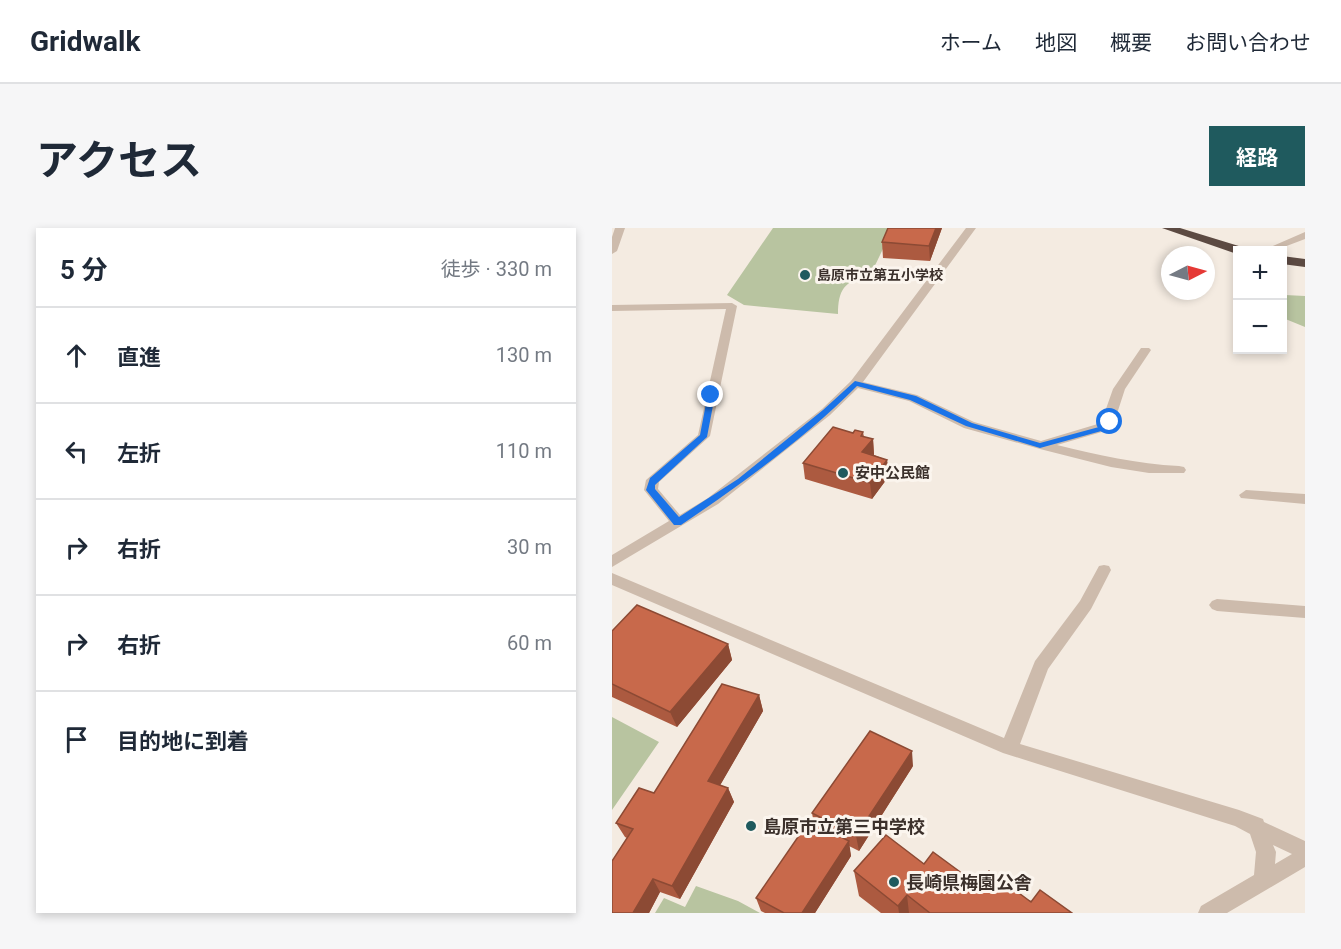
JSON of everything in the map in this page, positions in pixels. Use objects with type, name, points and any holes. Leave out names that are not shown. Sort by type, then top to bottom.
[{"type":"highway","points":[[1168,228],[1233,248]]},
{"type":"highway","points":[[1287,261],[1305,263]]},
{"type":"street","points":[[612,251],[620,228]]},
{"type":"street","points":[[612,562],[741,481],[826,412],[855,384],[971,228]]},
{"type":"street","points":[[1279,246],[1305,236]]},
{"type":"street","points":[[612,308],[732,306],[704,436],[653,480],[651,485],[651,490],[678,522]]},
{"type":"street","points":[[1040,446],[1107,426],[1119,389],[1145,350]]},
{"type":"street","points":[[855,384],[913,398],[969,425],[1040,446],[1112,463],[1149,469],[1179,470]]},
{"type":"street","points":[[1246,495],[1305,499]]},
{"type":"street","points":[[1009,748],[1041,666],[1086,605],[1104,570]]},
{"type":"street","points":[[612,579],[1009,748],[1256,825],[1305,850]]},
{"type":"street","points":[[1217,605],[1305,612]]},
{"type":"street","points":[[1256,825],[1266,852],[1264,880]]},
{"type":"street","points":[[1210,912],[1305,857]]},
{"type":"green space","name":"島原市立第五小学校","points":[[773,228],[893,228],[869,278],[854,281],[844,288],[839,299],[838,314],[744,305],[727,295]]},
{"type":"green space","points":[[1287,295],[1305,296],[1305,327],[1287,320]]},
{"type":"green space","points":[[612,717],[659,742],[612,810]]},
{"type":"green space","points":[[696,886],[738,901],[760,913],[655,913],[664,898],[685,907]]},
{"type":"building","points":[[888,228],[936,228],[929,246],[882,242]]},
{"type":"building","points":[[833,427],[853,433],[855,430],[863,432],[861,436],[873,439],[862,452],[887,460],[870,483],[803,463]]},
{"type":"building","points":[[637,605],[728,644],[670,712],[612,684],[612,631]]},
{"type":"building","points":[[722,684],[759,695],[708,781],[728,788],[672,886],[653,879],[633,913],[612,913],[612,861],[633,829],[616,823],[639,788],[654,793]]},
{"type":"building","points":[[870,731],[912,751],[856,836],[812,813]]},
{"type":"building","points":[[809,821],[849,841],[802,913],[784,913],[756,898]]},
{"type":"building","points":[[886,835],[924,864],[933,852],[978,885],[989,871],[1031,902],[1040,890],[1072,913],[930,913],[907,895],[898,906],[854,871]]},
{"type":"place","name":"島原市立第五小学校","points":[[805,275]]},
{"type":"place","name":"安中公民館","points":[[843,473]]},
{"type":"place","name":"島原市立第三中学校","points":[[751,826]]},
{"type":"place","name":"長崎県梅園公舎","points":[[894,882]]},
{"type":"route","points":[[711,395],[704,436],[653,480],[651,485],[651,490],[678,522],[741,481],[826,412],[855,384],[913,398],[969,425],[1040,446],[1102,429],[1110,422]]}]
